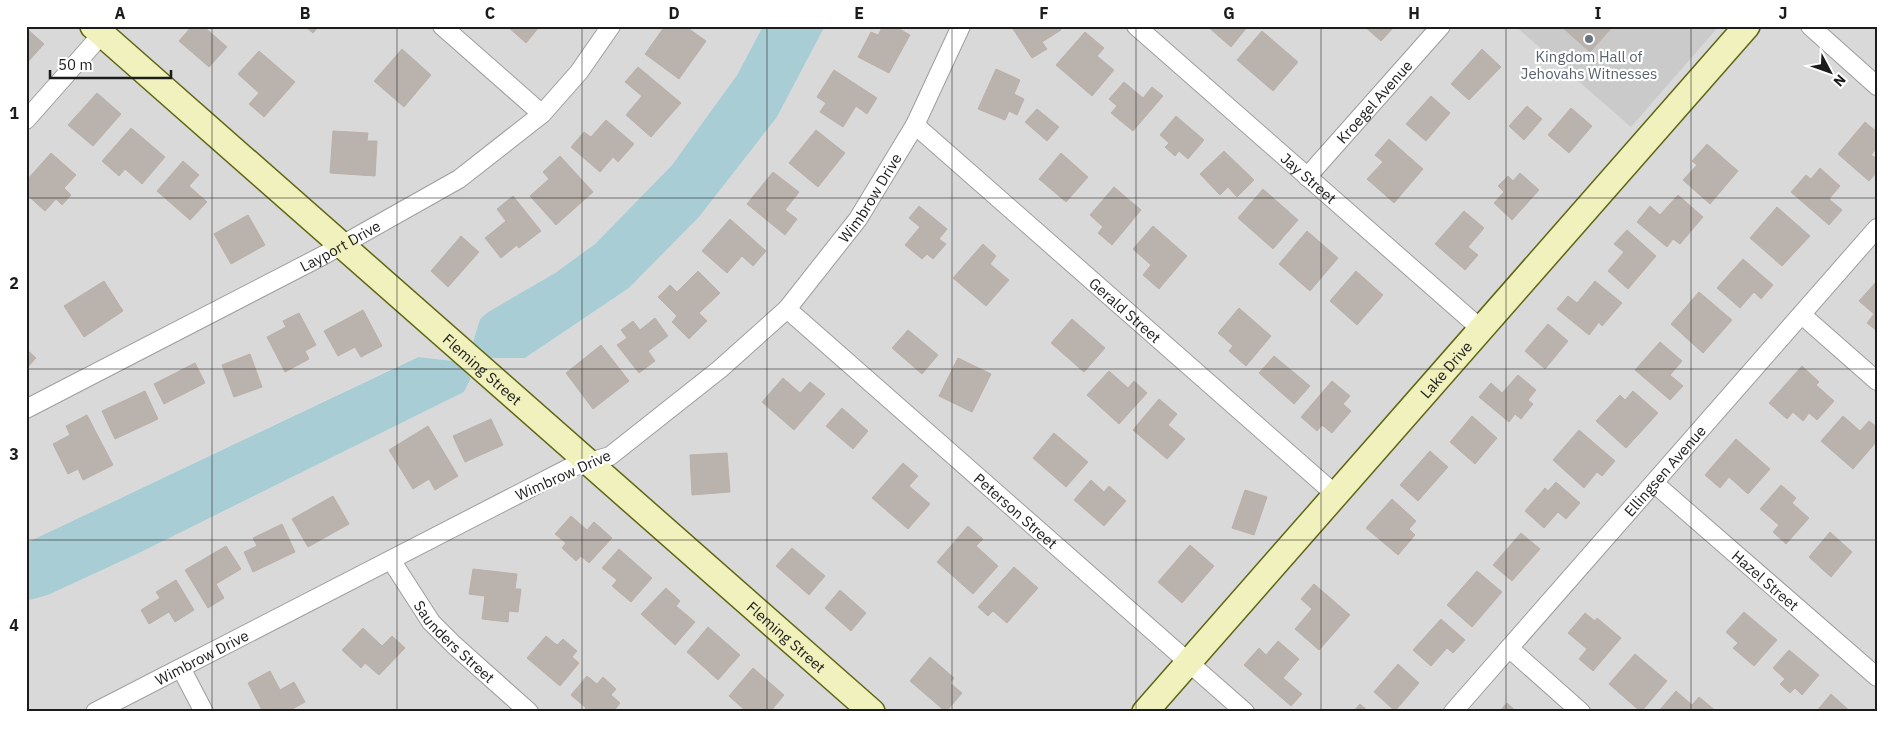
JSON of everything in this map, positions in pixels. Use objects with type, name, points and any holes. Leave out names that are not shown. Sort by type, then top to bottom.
[{"type":"street","points":[[442,26],[542,114]]},
{"type":"street","name":"Layport Drive","points":[[26,409],[343,245],[459,179],[542,114],[579,72],[611,26]]},
{"type":"street","name":"Wimbrow Drive","points":[[95,712],[569,468],[610,456],[720,369],[786,309],[858,219],[915,125],[961,26]]},
{"type":"street","name":"Jay Street","points":[[1136,26],[1482,329]]},
{"type":"street","name":"Kroegel Avenue","points":[[1307,177],[1441,26]]},
{"type":"street","name":"Lake Drive","points":[[1146,712],[1747,26]]},
{"type":"street","points":[[1810,26],[1877,86]]},
{"type":"street","points":[[26,120],[97,30]]},
{"type":"street","name":"Fleming Street","points":[[97,30],[872,712]]},
{"type":"street","name":"Gerald Street","points":[[915,125],[1336,495]]},
{"type":"street","name":"Ellingsen Avenue","points":[[1453,712],[1877,228]]},
{"type":"street","name":"Peterson Street","points":[[786,309],[1245,712]]},
{"type":"street","points":[[1802,315],[1877,381]]},
{"type":"street","name":"Hazel Street","points":[[1654,483],[1877,677]]},
{"type":"street","name":"Saunders Street","points":[[391,560],[431,622],[529,712]]},
{"type":"street","points":[[1509,648],[1581,712]]},
{"type":"street","points":[[181,668],[204,712]]},
{"type":"shaded area","points":[[26,26],[763,26],[737,75],[672,165],[595,244],[555,273],[488,312],[480,319],[473,342],[454,361],[417,357],[26,543]]},
{"type":"shaded area","points":[[825,26],[1877,26],[1877,712],[26,712],[26,601],[48,595],[137,554],[464,392],[471,378],[490,358],[525,358],[629,288],[699,217],[777,117]]},
{"type":"shaded area","points":[[1515,26],[1719,26],[1631,127]]},
{"type":"water","points":[[763,26],[825,26],[777,117],[699,217],[629,288],[525,358],[490,358],[473,342],[480,319],[488,312],[555,273],[595,244],[672,165],[737,75]]},
{"type":"water","points":[[418,357],[454,361],[471,378],[464,392],[137,554],[48,595],[26,601],[26,543]]},
{"type":"building","points":[[192,26],[203,26],[227,47],[209,67],[179,41]]},
{"type":"building","points":[[305,26],[319,26],[313,33]]},
{"type":"building","points":[[507,26],[540,26],[526,43]]},
{"type":"building","points":[[665,26],[685,26],[706,41],[679,79],[645,54]]},
{"type":"building","points":[[883,26],[894,26],[910,35],[889,73],[858,57],[871,32],[878,35]]},
{"type":"building","points":[[1011,26],[1059,26],[1061,30],[1042,42],[1047,49],[1032,58]]},
{"type":"building","points":[[1207,26],[1248,26],[1231,47]]},
{"type":"building","points":[[1364,26],[1395,26],[1381,41]]},
{"type":"building","name":"Kingdom Hall of Jehovahs Witnesses","points":[[1561,26],[1613,26],[1590,52]]},
{"type":"building","points":[[26,28],[44,44],[26,64]]},
{"type":"building","points":[[1262,31],[1298,62],[1273,91],[1237,60]]},
{"type":"building","points":[[1085,32],[1104,48],[1097,56],[1114,70],[1092,96],[1056,65]]},
{"type":"building","points":[[402,49],[431,75],[404,107],[374,81]]},
{"type":"building","points":[[1482,49],[1501,67],[1469,100],[1451,84]]},
{"type":"building","points":[[259,51],[295,82],[264,117],[249,104],[259,93],[238,74]]},
{"type":"building","points":[[638,67],[681,103],[651,137],[626,115],[642,96],[625,82]]},
{"type":"building","points":[[996,69],[1020,80],[1014,94],[1024,99],[1017,115],[1009,111],[1005,120],[978,109]]},
{"type":"building","points":[[834,70],[877,98],[867,114],[856,106],[843,127],[820,112],[826,103],[817,97]]},
{"type":"building","points":[[1124,82],[1143,98],[1152,87],[1163,96],[1133,131],[1111,113],[1117,106],[1109,99]]},
{"type":"building","points":[[97,93],[121,114],[93,146],[68,125]]},
{"type":"building","points":[[1431,96],[1450,113],[1426,141],[1406,124]]},
{"type":"building","points":[[1527,106],[1542,119],[1524,140],[1509,126]]},
{"type":"building","points":[[1571,108],[1592,126],[1569,153],[1548,135]]},
{"type":"building","points":[[1037,109],[1059,127],[1047,141],[1025,122]]},
{"type":"building","points":[[1176,116],[1204,140],[1188,159],[1179,151],[1175,156],[1165,147],[1169,143],[1160,135]]},
{"type":"building","points":[[606,120],[634,144],[618,162],[613,157],[600,172],[571,147],[584,132],[591,137]]},
{"type":"building","points":[[1865,122],[1877,132],[1877,148],[1871,155],[1877,159],[1877,172],[1869,181],[1838,154]]},
{"type":"building","points":[[131,128],[165,157],[142,184],[125,169],[119,176],[102,161]]},
{"type":"building","points":[[816,130],[845,153],[818,187],[789,163]]},
{"type":"building","points":[[333,131],[368,133],[367,141],[377,141],[375,176],[330,173]]},
{"type":"building","points":[[1389,139],[1423,169],[1394,203],[1367,179],[1383,162],[1375,155]]},
{"type":"building","points":[[1707,144],[1738,171],[1710,204],[1683,180],[1697,165],[1692,161]]},
{"type":"building","points":[[1224,151],[1254,180],[1237,197],[1228,187],[1220,195],[1200,174]]},
{"type":"building","points":[[51,153],[76,175],[64,188],[71,195],[62,205],[56,199],[45,211],[26,194],[26,181]]},
{"type":"building","points":[[1061,153],[1088,177],[1066,202],[1039,179]]},
{"type":"building","points":[[560,156],[593,192],[556,225],[530,196],[549,179],[543,172]]},
{"type":"building","points":[[183,161],[199,175],[189,186],[207,202],[190,220],[157,191]]},
{"type":"building","points":[[1820,168],[1840,186],[1829,199],[1842,210],[1829,225],[1791,192],[1806,175],[1811,179]]},
{"type":"building","points":[[773,172],[799,192],[785,210],[797,219],[785,235],[747,204]]},
{"type":"building","points":[[1520,173],[1539,190],[1512,220],[1494,203],[1504,192],[1498,186],[1508,176],[1513,181]]},
{"type":"building","points":[[1114,187],[1141,210],[1112,245],[1098,233],[1103,227],[1090,215]]},
{"type":"building","points":[[1263,189],[1298,220],[1273,249],[1238,218]]},
{"type":"building","points":[[1678,195],[1703,217],[1680,244],[1673,239],[1667,247],[1637,222],[1650,206],[1660,215]]},
{"type":"building","points":[[513,196],[541,231],[519,248],[517,245],[501,258],[485,238],[506,221],[497,209]]},
{"type":"building","points":[[919,206],[947,229],[939,239],[946,244],[933,259],[927,254],[922,259],[905,245],[920,227],[909,218]]},
{"type":"building","points":[[1777,207],[1810,236],[1782,266],[1750,238]]},
{"type":"building","points":[[1464,211],[1484,228],[1468,247],[1478,255],[1465,270],[1435,244]]},
{"type":"building","points":[[248,215],[265,245],[231,264],[214,234]]},
{"type":"building","points":[[730,219],[766,251],[753,266],[742,256],[727,273],[702,251]]},
{"type":"building","points":[[1153,226],[1187,256],[1159,289],[1143,275],[1151,265],[1133,249]]},
{"type":"building","points":[[1627,230],[1656,256],[1628,289],[1608,271],[1624,252],[1614,244]]},
{"type":"building","points":[[1307,231],[1338,258],[1310,291],[1279,264]]},
{"type":"building","points":[[461,236],[479,252],[448,287],[431,271]]},
{"type":"building","points":[[983,244],[996,256],[990,264],[1009,280],[986,306],[953,278]]},
{"type":"building","points":[[1743,259],[1773,285],[1761,299],[1754,292],[1740,308],[1717,288]]},
{"type":"building","points":[[698,271],[720,293],[699,313],[707,321],[689,339],[672,322],[677,316],[658,297],[670,285],[677,292]]},
{"type":"building","points":[[1356,271],[1383,295],[1357,325],[1330,301]]},
{"type":"building","points":[[104,281],[123,311],[84,337],[64,306]]},
{"type":"building","points":[[1595,281],[1622,303],[1602,326],[1599,322],[1589,335],[1557,309],[1568,296],[1577,303]]},
{"type":"building","points":[[1877,281],[1877,331],[1867,323],[1874,314],[1859,301]]},
{"type":"building","points":[[1699,292],[1732,320],[1703,353],[1671,324]]},
{"type":"building","points":[[1239,308],[1271,336],[1246,366],[1229,351],[1233,346],[1218,333]]},
{"type":"building","points":[[363,310],[382,346],[361,357],[355,347],[338,356],[324,331]]},
{"type":"building","points":[[299,313],[316,345],[305,351],[309,359],[285,372],[267,337],[286,327],[283,321]]},
{"type":"building","points":[[655,318],[668,336],[648,351],[655,361],[639,373],[617,345],[627,338],[621,330],[633,321],[640,330]]},
{"type":"building","points":[[1072,319],[1105,348],[1084,372],[1051,343]]},
{"type":"building","points":[[1548,324],[1568,341],[1545,369],[1525,351]]},
{"type":"building","points":[[908,330],[938,355],[922,374],[892,348]]},
{"type":"building","points":[[1660,342],[1682,361],[1670,375],[1683,386],[1670,400],[1635,370]]},
{"type":"building","points":[[601,345],[629,381],[593,409],[566,373]]},
{"type":"building","points":[[26,349],[36,358],[26,369]]},
{"type":"building","points":[[250,354],[262,387],[234,397],[222,365]]},
{"type":"building","points":[[1274,356],[1310,386],[1294,404],[1259,373]]},
{"type":"building","points":[[958,358],[991,374],[972,412],[939,396]]},
{"type":"building","points":[[195,363],[205,383],[164,404],[154,384]]},
{"type":"building","points":[[1802,366],[1819,382],[1816,385],[1834,401],[1817,420],[1809,413],[1803,421],[1793,412],[1787,419],[1769,403]]},
{"type":"building","points":[[1109,371],[1128,388],[1134,381],[1147,393],[1119,424],[1087,395]]},
{"type":"building","points":[[1518,375],[1536,390],[1528,400],[1533,404],[1521,419],[1515,414],[1509,422],[1479,397],[1491,383],[1502,393]]},
{"type":"building","points":[[783,378],[800,393],[810,382],[825,394],[794,430],[762,402]]},
{"type":"building","points":[[1332,381],[1350,396],[1343,404],[1351,411],[1332,433],[1322,425],[1317,431],[1301,417]]},
{"type":"building","points":[[145,391],[158,419],[115,439],[102,411]]},
{"type":"building","points":[[1633,391],[1658,413],[1626,448],[1596,421],[1620,395],[1625,400]]},
{"type":"building","points":[[1159,399],[1177,414],[1168,425],[1185,439],[1167,459],[1133,430]]},
{"type":"building","points":[[842,408],[868,431],[853,449],[826,426]]},
{"type":"building","points":[[87,415],[113,465],[83,480],[78,469],[68,474],[53,444],[70,435],[66,426]]},
{"type":"building","points":[[1472,416],[1497,438],[1475,464],[1450,442]]},
{"type":"building","points":[[1843,416],[1860,431],[1869,421],[1877,427],[1877,441],[1853,469],[1821,441]]},
{"type":"building","points":[[491,419],[503,445],[465,462],[453,436]]},
{"type":"building","points":[[428,426],[458,476],[435,490],[429,479],[413,489],[389,450]]},
{"type":"building","points":[[1579,430],[1615,461],[1602,476],[1597,472],[1584,488],[1553,460]]},
{"type":"building","points":[[1054,433],[1088,462],[1066,487],[1033,458]]},
{"type":"building","points":[[1736,439],[1770,469],[1748,494],[1729,477],[1720,488],[1705,475]]},
{"type":"building","points":[[1430,451],[1448,467],[1418,501],[1400,485]]},
{"type":"building","points":[[727,453],[730,492],[692,495],[690,455]]},
{"type":"building","points":[[903,463],[918,476],[909,486],[930,504],[908,529],[872,498]]},
{"type":"building","points":[[1091,480],[1104,492],[1109,486],[1126,501],[1104,526],[1074,500]]},
{"type":"building","points":[[1556,482],[1580,503],[1566,519],[1558,512],[1544,528],[1525,511],[1545,488],[1548,491]]},
{"type":"building","points":[[1781,485],[1796,498],[1792,503],[1809,518],[1786,544],[1773,532],[1779,525],[1760,509]]},
{"type":"building","points":[[1245,490],[1267,497],[1254,535],[1232,528]]},
{"type":"building","points":[[333,496],[349,524],[308,547],[292,519]]},
{"type":"building","points":[[1392,499],[1416,521],[1409,529],[1415,535],[1398,555],[1366,528]]},
{"type":"building","points":[[571,516],[587,530],[594,522],[612,538],[589,563],[581,556],[576,561],[562,548],[566,543],[555,534]]},
{"type":"building","points":[[282,524],[295,552],[253,572],[244,552],[257,546],[253,538]]},
{"type":"building","points":[[968,526],[983,539],[976,546],[998,566],[973,594],[937,562]]},
{"type":"building","points":[[1830,532],[1852,552],[1831,577],[1809,557]]},
{"type":"building","points":[[1521,533],[1540,549],[1512,581],[1493,565]]},
{"type":"building","points":[[1190,545],[1214,566],[1182,603],[1158,582]]},
{"type":"building","points":[[226,546],[241,569],[216,584],[224,598],[208,608],[185,570]]},
{"type":"building","points":[[792,548],[825,576],[809,595],[776,566]]},
{"type":"building","points":[[619,549],[652,578],[631,602],[612,586],[617,580],[602,568]]},
{"type":"building","points":[[1014,567],[1038,588],[1007,623],[993,611],[988,616],[978,607]]},
{"type":"building","points":[[473,569],[517,574],[515,589],[521,589],[518,612],[509,611],[508,622],[482,619],[485,596],[469,594]]},
{"type":"building","points":[[1477,571],[1502,592],[1472,627],[1447,605]]},
{"type":"building","points":[[176,580],[194,610],[175,622],[169,612],[149,624],[141,610],[160,598],[156,592]]},
{"type":"building","points":[[1314,584],[1350,615],[1319,650],[1295,629],[1312,609],[1301,599]]},
{"type":"building","points":[[666,588],[680,601],[676,606],[695,622],[675,645],[641,614]]},
{"type":"building","points":[[840,590],[866,613],[851,631],[825,608]]},
{"type":"building","points":[[1744,612],[1777,640],[1754,666],[1733,648],[1738,643],[1726,632]]},
{"type":"building","points":[[1585,613],[1595,621],[1597,618],[1621,638],[1593,671],[1579,659],[1587,649],[1568,633]]},
{"type":"building","points":[[1441,619],[1465,640],[1453,653],[1447,648],[1431,666],[1413,650]]},
{"type":"building","points":[[708,627],[740,655],[718,680],[687,652]]},
{"type":"building","points":[[363,628],[382,646],[392,636],[405,648],[379,675],[365,663],[361,668],[342,650]]},
{"type":"building","points":[[546,636],[557,645],[563,639],[577,651],[572,657],[579,663],[560,686],[527,658]]},
{"type":"building","points":[[1278,641],[1299,659],[1283,678],[1302,694],[1291,706],[1244,665],[1259,648],[1266,655]]},
{"type":"building","points":[[1789,650],[1819,675],[1802,695],[1795,688],[1790,693],[1780,684],[1785,679],[1773,668]]},
{"type":"building","points":[[1635,654],[1667,681],[1641,712],[1609,684]]},
{"type":"building","points":[[930,657],[954,678],[950,683],[962,693],[946,712],[910,681]]},
{"type":"building","points":[[1398,664],[1419,683],[1395,711],[1374,692]]},
{"type":"building","points":[[753,668],[784,695],[770,712],[747,712],[729,696]]},
{"type":"building","points":[[270,671],[280,690],[294,682],[305,702],[287,712],[263,712],[248,683]]},
{"type":"building","points":[[587,676],[597,684],[603,677],[616,689],[611,695],[620,703],[613,712],[582,712],[586,708],[571,695]]},
{"type":"building","points":[[1676,691],[1692,705],[1699,697],[1716,711],[1658,712]]},
{"type":"building","points":[[1831,694],[1851,712],[1816,712]]},
{"type":"building","points":[[1507,703],[1517,712],[1499,712]]},
{"type":"building","points":[[1360,704],[1369,712],[1353,712]]},
{"type":"place","name":"Kingdom Hall of Jehovahs Witnesses","points":[[1589,39]]}]
